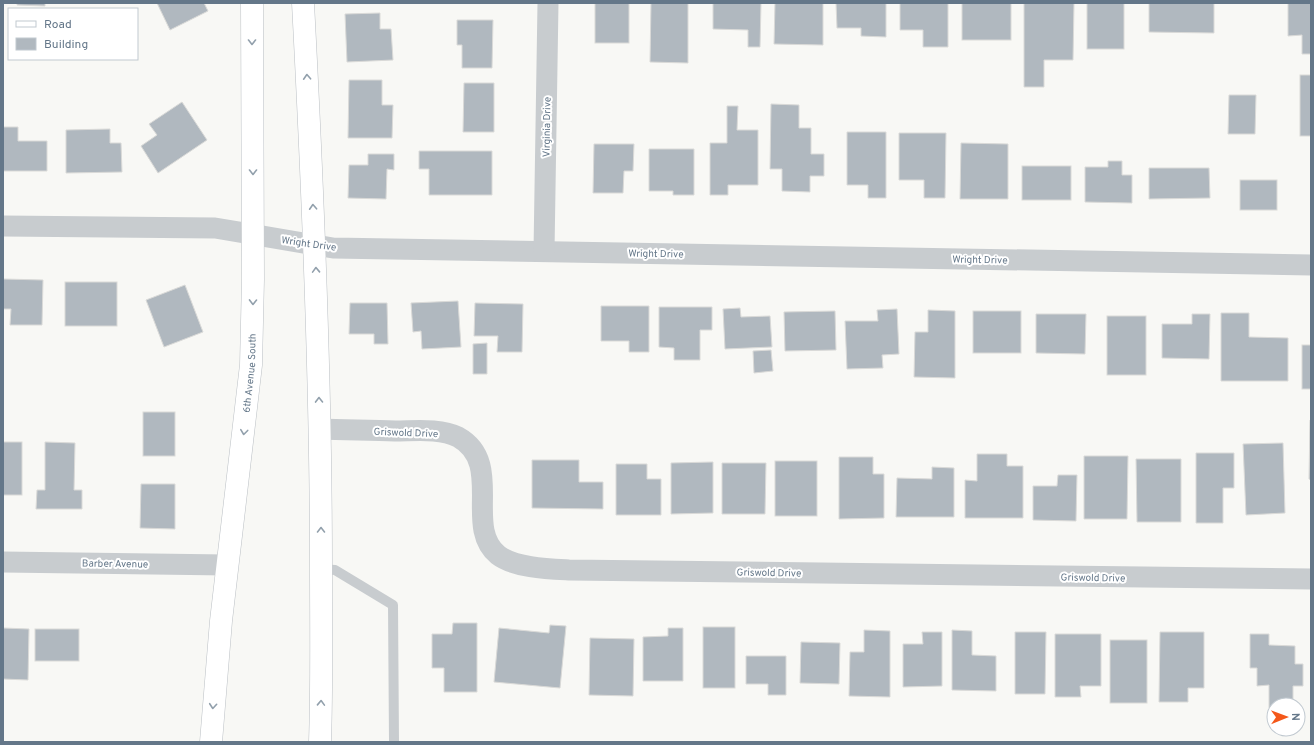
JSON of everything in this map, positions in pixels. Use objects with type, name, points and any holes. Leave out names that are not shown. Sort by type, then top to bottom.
[{"type":"street","name":"6th Avenue South","points":[[211,742],[227,565],[251,365],[254,235],[252,3]]},
{"type":"street","points":[[303,3],[315,246],[320,429],[322,689],[320,742]]},
{"type":"street","name":"Virginia Drive","points":[[544,251],[548,3]]},
{"type":"street","name":"Wright Drive","points":[[3,226],[215,228],[334,248],[1311,265]]},
{"type":"street","name":"Griswold Drive","points":[[320,429],[437,432],[458,437],[465,442],[477,458],[483,485],[484,529],[492,548],[499,556],[523,565],[601,570],[1311,580]]},
{"type":"street","name":"Barber Avenue","points":[[3,562],[227,565]]},
{"type":"lane","points":[[321,569],[335,570],[393,605],[394,742]]},
{"type":"building","points":[[17,3],[45,3],[45,6],[17,5]]},
{"type":"building","points":[[157,3],[204,3],[208,11],[170,30]]},
{"type":"building","points":[[595,3],[629,3],[629,43],[595,43]]},
{"type":"building","points":[[651,3],[688,3],[688,63],[650,62]]},
{"type":"building","points":[[713,3],[761,3],[760,47],[748,47],[748,30],[713,29]]},
{"type":"building","points":[[775,3],[823,3],[823,45],[774,44]]},
{"type":"building","points":[[836,3],[886,3],[886,37],[861,36],[861,28],[837,28]]},
{"type":"building","points":[[900,3],[948,3],[948,47],[923,47],[923,30],[900,30]]},
{"type":"building","points":[[962,3],[1011,3],[1011,40],[962,40]]},
{"type":"building","points":[[1024,3],[1074,3],[1073,60],[1044,60],[1044,87],[1024,87]]},
{"type":"building","points":[[1087,3],[1124,3],[1124,49],[1087,49]]},
{"type":"building","points":[[1149,3],[1214,3],[1214,33],[1149,32]]},
{"type":"building","points":[[1288,3],[1311,3],[1311,54],[1302,54],[1302,35],[1288,36]]},
{"type":"building","points":[[380,13],[380,29],[391,29],[393,60],[347,62],[345,14]]},
{"type":"building","points":[[457,20],[493,20],[492,68],[462,68],[462,45],[457,45]]},
{"type":"building","points":[[1300,75],[1311,75],[1311,136],[1300,136]]},
{"type":"building","points":[[349,80],[382,80],[382,105],[393,105],[392,138],[348,138]]},
{"type":"building","points":[[464,83],[494,83],[494,132],[463,132]]},
{"type":"building","points":[[1229,95],[1256,95],[1255,134],[1228,134]]},
{"type":"building","points":[[182,102],[207,140],[158,173],[141,146],[157,135],[149,124]]},
{"type":"building","points":[[771,104],[799,105],[799,128],[811,128],[811,154],[824,154],[824,176],[810,176],[810,192],[782,191],[782,169],[770,169]]},
{"type":"building","points":[[727,106],[738,106],[737,130],[758,130],[758,185],[728,185],[728,195],[710,195],[710,143],[727,143]]},
{"type":"building","points":[[3,127],[18,127],[18,141],[47,141],[47,171],[3,171]]},
{"type":"building","points":[[110,129],[110,143],[121,143],[122,172],[66,173],[66,130]]},
{"type":"building","points":[[847,132],[886,132],[886,198],[868,198],[868,185],[847,185]]},
{"type":"building","points":[[899,133],[946,133],[945,198],[924,198],[924,180],[899,180]]},
{"type":"building","points":[[961,143],[1008,144],[1008,199],[960,199]]},
{"type":"building","points":[[594,144],[634,144],[633,171],[624,171],[623,193],[593,193]]},
{"type":"building","points":[[649,149],[694,149],[694,195],[673,195],[673,191],[649,191]]},
{"type":"building","points":[[419,151],[492,151],[492,195],[429,195],[429,169],[419,169]]},
{"type":"building","points":[[368,154],[394,154],[394,170],[387,169],[386,199],[348,198],[349,165],[368,165]]},
{"type":"building","points":[[1108,161],[1122,161],[1122,175],[1132,175],[1132,203],[1085,202],[1085,167],[1108,167]]},
{"type":"building","points":[[1022,166],[1071,166],[1071,200],[1022,200]]},
{"type":"building","points":[[1149,168],[1209,168],[1210,198],[1149,199]]},
{"type":"building","points":[[1240,180],[1277,180],[1277,210],[1240,210]]},
{"type":"building","points":[[3,279],[43,280],[42,325],[10,325],[11,309],[3,309]]},
{"type":"building","points":[[65,282],[117,282],[117,326],[65,326]]},
{"type":"building","points":[[185,285],[203,332],[164,347],[146,300]]},
{"type":"building","points":[[458,301],[461,347],[422,349],[421,331],[413,332],[411,303]]},
{"type":"building","points":[[350,303],[387,303],[388,344],[374,344],[374,334],[349,334]]},
{"type":"building","points":[[475,303],[523,304],[522,352],[497,352],[498,336],[474,336]]},
{"type":"building","points":[[601,306],[649,306],[649,352],[629,352],[629,341],[601,341]]},
{"type":"building","points":[[659,307],[712,307],[712,330],[700,330],[700,360],[674,360],[674,348],[659,347]]},
{"type":"building","points":[[740,308],[741,317],[770,316],[772,347],[725,349],[723,309]]},
{"type":"building","points":[[897,309],[899,354],[882,355],[883,368],[847,369],[845,321],[878,321],[877,310]]},
{"type":"building","points":[[928,310],[955,311],[955,378],[914,377],[915,332],[928,332]]},
{"type":"building","points":[[835,311],[836,350],[785,351],[784,312]]},
{"type":"building","points":[[973,311],[1021,311],[1021,353],[973,353]]},
{"type":"building","points":[[1221,313],[1249,313],[1249,337],[1288,338],[1288,381],[1221,381]]},
{"type":"building","points":[[1036,314],[1086,314],[1085,354],[1036,353]]},
{"type":"building","points":[[1192,314],[1210,314],[1209,359],[1162,358],[1162,324],[1192,324]]},
{"type":"building","points":[[1107,316],[1146,316],[1146,375],[1107,375]]},
{"type":"building","points":[[487,343],[487,374],[473,374],[473,344]]},
{"type":"building","points":[[1302,345],[1311,345],[1311,389],[1302,389]]},
{"type":"building","points":[[771,350],[773,371],[754,373],[753,351]]},
{"type":"building","points":[[143,412],[175,412],[175,456],[143,456]]},
{"type":"building","points":[[1311,420],[1311,480],[1309,479]]},
{"type":"building","points":[[3,442],[22,442],[22,495],[3,495]]},
{"type":"building","points":[[45,442],[75,443],[74,490],[82,490],[82,509],[36,509],[37,490],[45,490]]},
{"type":"building","points":[[1283,443],[1285,513],[1246,515],[1243,444]]},
{"type":"building","points":[[1196,453],[1234,453],[1234,488],[1223,488],[1223,523],[1196,523]]},
{"type":"building","points":[[977,454],[1007,454],[1007,466],[1023,466],[1023,518],[965,518],[965,480],[977,481]]},
{"type":"building","points":[[1084,456],[1128,456],[1127,519],[1084,519]]},
{"type":"building","points":[[839,457],[873,457],[873,474],[884,474],[884,518],[839,519]]},
{"type":"building","points":[[1136,459],[1181,459],[1181,522],[1137,522]]},
{"type":"building","points":[[532,460],[579,460],[579,482],[603,482],[603,509],[532,508]]},
{"type":"building","points":[[775,461],[817,461],[817,516],[775,516]]},
{"type":"building","points":[[713,462],[713,513],[671,514],[671,463]]},
{"type":"building","points":[[722,463],[766,463],[765,514],[722,514]]},
{"type":"building","points":[[616,464],[647,464],[647,479],[661,479],[661,515],[616,515]]},
{"type":"building","points":[[932,467],[954,468],[954,517],[896,517],[897,478],[932,479]]},
{"type":"building","points":[[1058,475],[1077,475],[1076,521],[1033,520],[1033,486],[1057,486]]},
{"type":"building","points":[[141,484],[175,484],[175,529],[140,528]]},
{"type":"building","points":[[453,623],[477,623],[477,692],[444,692],[444,668],[432,668],[432,634],[452,634]]},
{"type":"building","points":[[550,625],[566,626],[560,688],[494,682],[499,628],[549,633]]},
{"type":"building","points":[[703,627],[735,627],[735,688],[703,688]]},
{"type":"building","points":[[3,628],[29,629],[28,680],[3,679]]},
{"type":"building","points":[[668,628],[683,628],[683,681],[643,681],[643,637],[668,636]]},
{"type":"building","points":[[35,629],[79,629],[79,661],[35,661]]},
{"type":"building","points":[[864,630],[890,631],[890,697],[849,696],[850,652],[864,652]]},
{"type":"building","points":[[952,630],[972,631],[972,655],[996,656],[996,691],[952,690]]},
{"type":"building","points":[[922,632],[942,632],[942,686],[903,687],[903,644],[923,644]]},
{"type":"building","points":[[1015,632],[1046,632],[1045,694],[1015,694]]},
{"type":"building","points":[[1160,632],[1204,632],[1204,688],[1188,688],[1188,702],[1159,702]]},
{"type":"building","points":[[1055,634],[1101,634],[1101,686],[1080,686],[1081,697],[1055,697]]},
{"type":"building","points":[[1250,634],[1269,634],[1269,645],[1295,646],[1295,664],[1303,664],[1303,686],[1293,686],[1293,697],[1269,697],[1269,685],[1257,686],[1257,668],[1250,668]]},
{"type":"building","points":[[590,638],[634,639],[633,696],[589,695]]},
{"type":"building","points":[[1110,640],[1147,640],[1147,703],[1110,703]]},
{"type":"building","points":[[801,642],[840,643],[839,684],[800,683]]},
{"type":"building","points":[[746,656],[786,656],[786,695],[768,695],[768,684],[746,684]]}]
